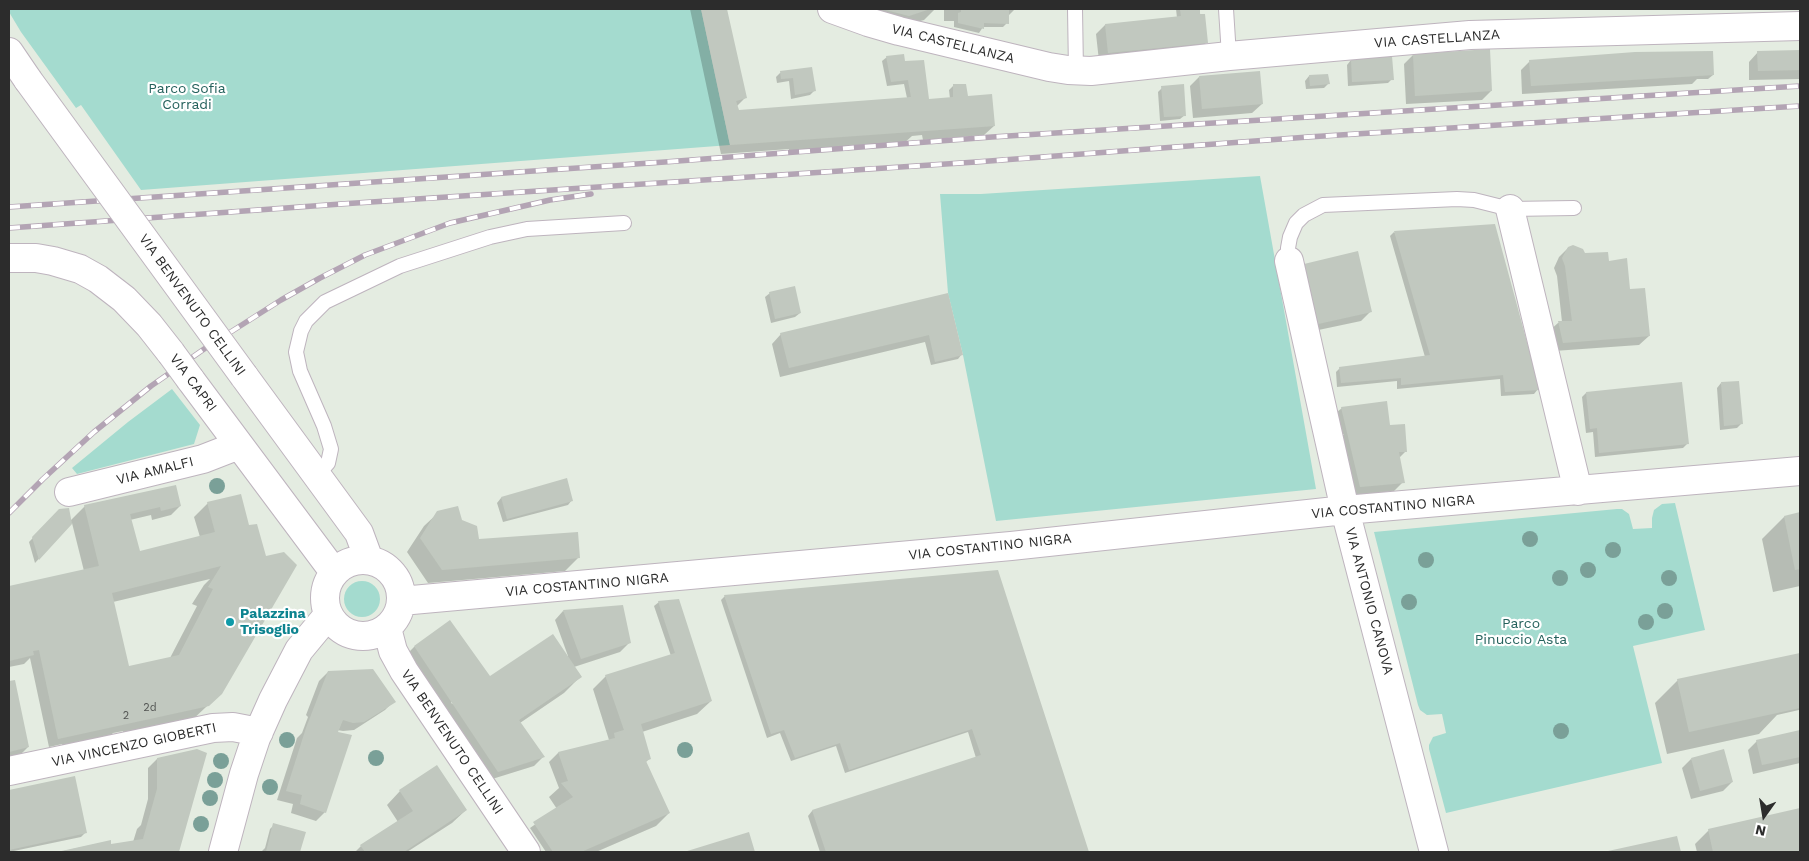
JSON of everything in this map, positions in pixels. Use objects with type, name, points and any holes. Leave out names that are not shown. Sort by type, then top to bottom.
[{"type":"street","name":"VIA CASTELLANZA","points":[[832,9],[891,29],[1049,67],[1076,71],[1101,71],[1229,56],[1470,35],[1736,18],[1800,26]]},
{"type":"street","name":"VIA BENVENUTO CELLINI","points":[[9,52],[359,534],[370,560]]},
{"type":"street","points":[[1510,209],[1578,491]]},
{"type":"street","name":"VIA CAPRI","points":[[9,258],[36,258],[80,269],[98,278],[124,299],[149,325],[172,354],[334,572]]},
{"type":"street","name":"VIA ANTONIO CANOVA","points":[[1289,261],[1345,510],[1434,852]]},
{"type":"street","name":"VIA AMALFI","points":[[69,492],[203,459],[239,445]]},
{"type":"street","name":"VIA COSTANTINO NIGRA","points":[[401,601],[1011,546],[1345,510],[1800,471]]},
{"type":"street","points":[[370,560],[389,570],[396,579],[401,601],[394,621],[387,628],[378,634],[355,636],[339,628],[328,615],[324,597],[329,580],[334,572],[350,562],[370,560]]},
{"type":"street","points":[[223,852],[244,774],[259,732],[286,673],[299,650],[328,615]]},
{"type":"street","name":"VIA BENVENUTO CELLINI","points":[[387,628],[392,650],[404,671],[526,852]]},
{"type":"street","name":"VIA VINCENZO GIOBERTI","points":[[9,771],[213,728],[241,728],[259,732]]},
{"type":"lane","points":[[1075,9],[1076,71]]},
{"type":"lane","points":[[1226,9],[1229,56]]},
{"type":"lane","points":[[1289,261],[1289,242],[1296,223],[1304,215],[1322,206],[1457,199],[1474,200],[1510,209],[1574,208]]},
{"type":"lane","points":[[317,475],[329,460],[331,449],[324,426],[300,371],[296,352],[306,320],[325,302],[400,266],[490,237],[527,229],[624,222]]},
{"type":"green space","name":"Parco Sofia Corradi","points":[[9,9],[701,9],[730,145],[141,190],[81,105],[76,108],[21,32]]},
{"type":"green space","points":[[1260,176],[1316,489],[996,521],[963,355],[948,293],[940,194],[981,194]]},
{"type":"green space","points":[[172,389],[200,425],[194,444],[77,474],[72,468]]},
{"type":"green space","name":"Parco Pinuccio Asta","points":[[1675,503],[1705,630],[1633,646],[1662,763],[1446,813],[1429,749],[1433,737],[1446,733],[1442,714],[1427,715],[1420,710],[1418,705],[1374,532],[1617,509],[1622,509],[1629,514],[1633,529],[1652,528],[1654,510],[1662,504]]},
{"type":"green space","points":[[362,581],[369,582],[375,586],[379,592],[379,606],[375,612],[369,616],[362,617],[355,616],[349,612],[345,606],[344,599],[345,592],[349,586],[355,582]]},
{"type":"building","points":[[701,9],[727,9],[747,98],[736,101],[739,110],[911,97],[908,80],[891,82],[886,56],[904,54],[905,61],[924,60],[929,99],[953,97],[953,84],[966,84],[968,96],[992,94],[995,126],[730,145]]},
{"type":"building","points":[[882,9],[930,9],[909,16]]},
{"type":"building","points":[[961,9],[1009,9],[1009,24],[984,23],[984,29],[958,23],[958,13],[961,12]]},
{"type":"building","points":[[1180,9],[1200,9],[1200,14],[1205,14],[1208,43],[1108,53],[1105,24],[1181,16]]},
{"type":"building","points":[[1490,49],[1492,91],[1415,96],[1413,54]]},
{"type":"building","points":[[1800,50],[1800,70],[1758,71],[1757,51]]},
{"type":"building","points":[[1713,51],[1714,75],[1531,86],[1529,60],[1635,52]]},
{"type":"building","points":[[1392,56],[1394,80],[1352,82],[1351,59]]},
{"type":"building","points":[[812,67],[816,91],[795,95],[793,78],[781,79],[780,71]]},
{"type":"building","points":[[1260,71],[1263,104],[1202,109],[1199,76]]},
{"type":"building","points":[[1328,74],[1330,84],[1310,86],[1309,75]]},
{"type":"building","points":[[1184,84],[1186,116],[1164,117],[1161,86]]},
{"type":"building","points":[[1495,224],[1540,390],[1505,392],[1503,375],[1401,385],[1401,378],[1341,383],[1339,367],[1430,355],[1394,231]]},
{"type":"building","points":[[1573,245],[1583,249],[1585,253],[1608,252],[1609,261],[1627,258],[1630,289],[1645,288],[1650,336],[1563,343],[1558,321],[1572,321],[1565,266],[1562,258],[1568,247]]},
{"type":"building","points":[[1358,251],[1372,312],[1318,324],[1304,264]]},
{"type":"building","points":[[795,286],[801,313],[775,319],[769,292]]},
{"type":"building","points":[[948,293],[963,355],[935,362],[929,335],[789,368],[780,333]]},
{"type":"building","points":[[1739,381],[1743,424],[1724,426],[1721,382]]},
{"type":"building","points":[[1682,382],[1689,444],[1599,453],[1597,428],[1590,429],[1586,392]]},
{"type":"building","points":[[1387,401],[1390,425],[1405,424],[1407,452],[1399,452],[1405,483],[1360,487],[1341,407]]},
{"type":"building","points":[[567,478],[573,501],[507,519],[501,497]]},
{"type":"building","points":[[176,485],[181,506],[161,511],[160,507],[130,514],[140,551],[215,532],[207,502],[241,494],[249,525],[257,524],[266,556],[284,552],[297,565],[222,694],[209,706],[58,739],[39,650],[33,651],[34,655],[9,661],[9,586],[99,566],[84,505]],"holes":[[[221,566],[208,587],[213,589],[179,655],[129,666],[112,593]]]},
{"type":"building","points":[[458,506],[462,520],[477,526],[479,539],[578,532],[580,558],[442,570],[420,538],[437,511]]},
{"type":"building","points":[[69,508],[72,524],[39,560],[32,537],[59,509]]},
{"type":"building","points":[[1800,512],[1800,569],[1795,570],[1784,516]]},
{"type":"building","points":[[998,570],[1089,852],[826,852],[812,810],[981,755],[972,729],[849,770],[840,743],[795,758],[784,730],[771,734],[724,595]]},
{"type":"building","points":[[679,599],[712,701],[641,724],[651,759],[646,761],[670,813],[581,852],[553,852],[533,822],[573,797],[561,783],[568,781],[558,752],[615,738],[614,733],[624,730],[605,675],[675,653],[658,601]]},
{"type":"building","points":[[623,605],[631,643],[581,659],[563,610]]},
{"type":"building","points":[[450,620],[490,676],[553,634],[582,677],[519,720],[545,757],[498,772],[414,646]]},
{"type":"building","points":[[1800,653],[1800,708],[1689,732],[1677,679]]},
{"type":"building","points":[[373,669],[396,702],[364,722],[353,723],[343,720],[338,732],[352,735],[326,813],[300,804],[302,795],[286,791],[306,728],[328,671]]},
{"type":"building","points":[[15,680],[29,747],[9,752],[9,681]]},
{"type":"building","points":[[1800,730],[1800,757],[1762,765],[1756,740]]},
{"type":"building","points":[[197,749],[207,753],[179,852],[57,852],[111,840],[111,844],[143,839],[157,789],[157,758]]},
{"type":"building","points":[[1724,749],[1733,782],[1700,791],[1691,758]]},
{"type":"building","points":[[437,765],[467,810],[404,852],[365,852],[360,845],[413,811],[399,790]]},
{"type":"building","points":[[75,776],[87,833],[9,850],[9,790]]},
{"type":"building","points":[[1800,808],[1800,852],[1713,852],[1708,829]]},
{"type":"building","points":[[273,823],[306,832],[300,852],[266,852]]},
{"type":"building","points":[[749,832],[755,852],[684,852]]},
{"type":"building","points":[[1677,836],[1681,852],[1608,852],[1608,851]]},
{"type":"railway","points":[[9,207],[665,162],[992,137],[1800,86]]},
{"type":"railway","points":[[9,228],[976,162],[1308,137],[1800,106]]},
{"type":"railway","points":[[9,513],[94,432],[151,386],[207,347],[281,300],[320,278],[365,255],[450,223],[550,200],[591,194]]},
{"type":"place","name":"Palazzina Trisoglio","points":[[230,622]]}]
